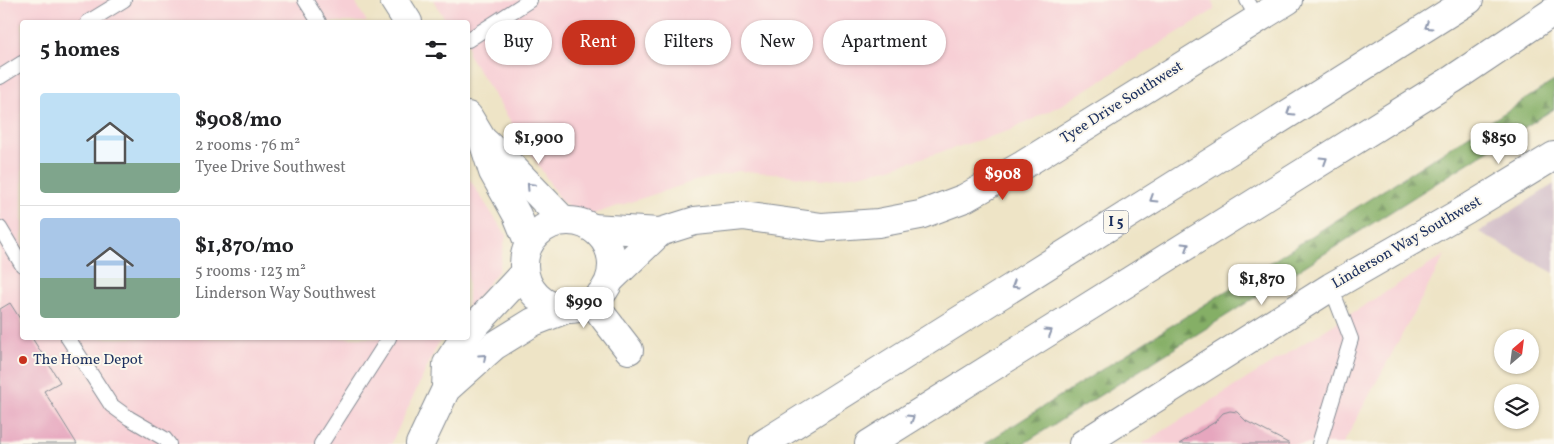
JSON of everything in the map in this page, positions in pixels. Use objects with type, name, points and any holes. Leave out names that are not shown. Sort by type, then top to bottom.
[{"type":"main road","points":[[394,0],[407,20]]},
{"type":"main road","name":"Tyee Drive Southwest","points":[[564,221],[579,222],[592,228],[660,232],[695,221],[743,216],[822,226],[878,223],[920,215],[965,198],[1014,170],[1252,9],[1288,0]]},
{"type":"main road","name":"I 5","points":[[762,444],[1469,0]]},
{"type":"main road","points":[[869,444],[1454,79],[1554,11]]},
{"type":"main road","points":[[470,119],[483,141],[493,172],[517,214],[528,244]]},
{"type":"main road","points":[[483,141],[512,167],[564,221]]},
{"type":"main road","name":"Linderson Way Southwest","points":[[1083,444],[1330,288],[1554,156]]},
{"type":"main road","points":[[564,221],[550,224],[538,232],[528,244],[524,258],[524,273],[529,287],[538,298],[550,306],[564,310]]},
{"type":"main road","points":[[592,228],[603,238],[610,251],[612,265],[610,280]]},
{"type":"main road","name":"Tyee Drive Southwest","points":[[592,302],[603,292],[610,280],[660,232]]},
{"type":"main road","points":[[470,331],[524,273]]},
{"type":"main road","points":[[420,444],[446,389],[494,346],[533,322],[564,310],[579,308],[592,302],[629,350]]},
{"type":"main road","points":[[446,389],[447,364],[463,340]]},
{"type":"lane","points":[[91,20],[124,0]]},
{"type":"lane","points":[[305,0],[318,20]]},
{"type":"lane","points":[[470,39],[530,0]]},
{"type":"lane","points":[[0,77],[20,64]]},
{"type":"lane","points":[[0,228],[20,262]]},
{"type":"lane","points":[[1319,444],[1351,339],[1330,288]]},
{"type":"lane","points":[[69,340],[111,406],[164,442]]},
{"type":"lane","points":[[321,444],[388,340]]},
{"type":"shaded area","points":[[5,0],[354,0],[366,20],[20,20],[20,340],[442,340],[438,344],[391,444],[0,444],[0,3]]},
{"type":"shaded area","points":[[433,0],[1213,0],[1214,10],[1063,104],[1011,130],[887,169],[858,175],[821,180],[772,173],[738,171],[695,181],[581,218],[561,201],[470,57],[470,20],[446,20]]},
{"type":"shaded area","points":[[470,180],[506,235],[499,270],[470,306]]},
{"type":"shaded area","points":[[1554,184],[1554,273],[1479,232]]},
{"type":"shaded area","points":[[1445,255],[1343,444],[1142,444]]},
{"type":"green space","points":[[1554,81],[1554,109],[1023,444],[984,444],[1215,298]]},
{"type":"building","name":"The Home Depot","points":[[10,303],[20,319],[20,340],[33,340],[60,382],[44,391],[77,444],[0,444],[0,309]]},
{"type":"building","points":[[1237,412],[1246,421],[1290,444],[1179,444],[1215,422],[1223,413]]},
{"type":"place","name":"The Home Depot","points":[[23,360]]}]
